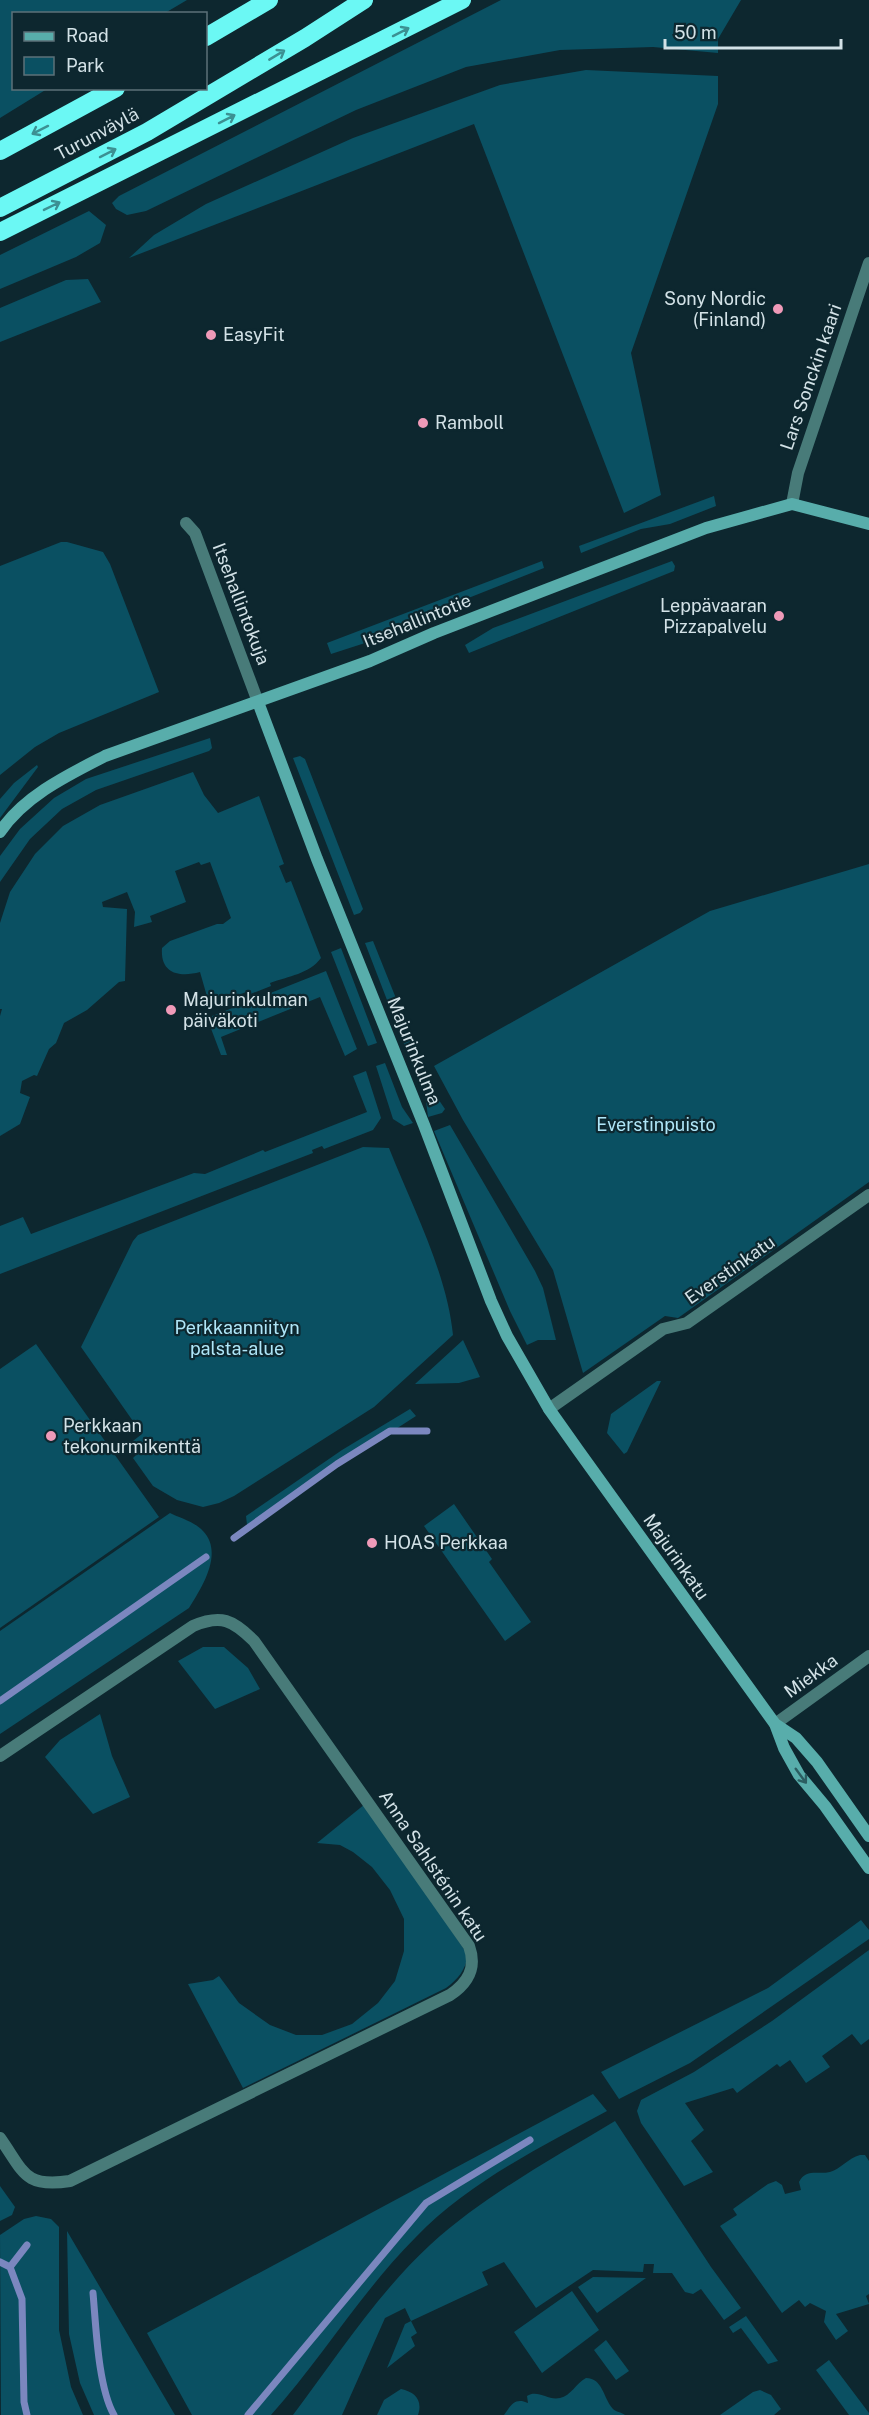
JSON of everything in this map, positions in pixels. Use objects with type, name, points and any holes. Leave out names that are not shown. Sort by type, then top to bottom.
[{"type":"highway","points":[[207,36],[269,0]]},
{"type":"highway","name":"Turunväylä","points":[[0,208],[147,132],[305,38],[364,0]]},
{"type":"highway","points":[[0,232],[462,0]]},
{"type":"highway","name":"Turunväylä","points":[[0,151],[112,90]]},
{"type":"street","name":"Lars Sonckin kaari","points":[[792,504],[798,473],[869,263]]},
{"type":"street","points":[[792,504],[869,524]]},
{"type":"street","name":"Itsehallintotie","points":[[0,832],[35,797],[79,769],[105,756],[370,661],[434,633],[706,528],[792,504]]},
{"type":"street","name":"Itsehallintokuja","points":[[186,523],[195,533],[258,702]]},
{"type":"street","name":"Majurinkulma","points":[[258,702],[491,1301],[519,1359],[549,1409]]},
{"type":"street","name":"Everstinkatu","points":[[549,1409],[663,1329],[687,1323],[869,1195]]},
{"type":"street","name":"Majurinkatu","points":[[549,1409],[775,1724],[784,1748],[799,1775],[825,1806],[869,1868]]},
{"type":"street","name":"Anna Sahlsténin katu","points":[[0,1756],[193,1626],[208,1620],[232,1623],[254,1641],[459,1931],[473,1955],[473,1967],[467,1980],[450,1995],[70,2181],[45,2184],[33,2180],[24,2172],[0,2138]]},
{"type":"street","name":"Miekka","points":[[775,1724],[869,1656]]},
{"type":"street","name":"Majurinkatu","points":[[775,1724],[796,1738],[817,1762],[869,1836]]},
{"type":"green space","points":[[0,0],[187,0],[167,12],[12,12],[12,90],[45,90],[0,118]]},
{"type":"green space","points":[[501,0],[741,0],[718,39],[718,53],[653,47],[560,50],[466,67],[356,110],[146,211],[127,215],[116,209],[112,203],[119,196]]},
{"type":"green space","points":[[586,70],[718,76],[718,104],[631,353],[661,495],[624,513],[474,124],[129,258],[154,235],[206,204],[353,138],[500,85]]},
{"type":"green space","points":[[89,211],[106,225],[100,243],[76,257],[0,289],[0,255]]},
{"type":"green space","points":[[88,279],[101,302],[0,342],[0,308],[66,280]]},
{"type":"green space","points":[[714,496],[716,506],[670,524],[641,529],[581,553],[579,546]]},
{"type":"green space","points":[[61,542],[103,552],[110,564],[159,692],[59,733],[35,747],[0,775],[0,566]]},
{"type":"green space","points":[[542,561],[544,568],[413,620],[393,634],[331,654],[327,643]]},
{"type":"green space","points":[[672,561],[675,566],[674,571],[469,653],[465,645],[493,628]]},
{"type":"green space","points":[[210,738],[212,748],[209,751],[96,790],[62,809],[30,839],[0,882],[0,856],[20,829],[54,798],[86,779]]},
{"type":"green space","points":[[300,756],[305,759],[363,909],[360,913],[354,915],[293,758]]},
{"type":"green space","points":[[37,765],[38,767],[0,818],[0,799],[14,783]]},
{"type":"green space","points":[[193,772],[204,795],[218,813],[259,796],[284,864],[279,866],[286,883],[291,881],[321,958],[305,971],[270,983],[271,986],[248,995],[246,992],[210,1007],[200,972],[179,974],[168,969],[162,957],[162,948],[170,941],[217,924],[223,924],[231,918],[210,862],[201,865],[199,862],[175,871],[186,902],[150,916],[152,922],[134,927],[135,912],[127,892],[102,902],[103,907],[127,909],[125,981],[119,982],[87,1010],[64,1023],[56,1043],[49,1049],[37,1076],[34,1075],[22,1081],[20,1093],[30,1097],[20,1124],[0,1136],[0,1016],[2,1009],[0,1009],[0,923],[10,892],[35,854],[63,826],[100,805]]},
{"type":"green space","name":"Everstinpuisto","points":[[869,864],[869,1182],[678,1318],[665,1316],[583,1373],[553,1270],[463,1120],[434,1066],[710,911]]},
{"type":"green space","points":[[373,941],[434,1093],[445,1109],[442,1113],[428,1117],[426,1101],[365,943]]},
{"type":"green space","points":[[341,948],[377,1043],[368,1046],[331,952]]},
{"type":"green space","points":[[326,971],[357,1049],[345,1056],[320,997],[221,1037],[227,1055],[221,1055],[207,1018]]},
{"type":"green space","points":[[385,1063],[402,1107],[413,1123],[404,1126],[393,1119],[376,1066]]},
{"type":"green space","points":[[366,1071],[381,1118],[373,1130],[324,1149],[322,1146],[312,1150],[313,1153],[0,1274],[0,1226],[23,1217],[31,1234],[194,1173],[205,1174],[367,1112],[353,1076]]},
{"type":"green space","points":[[450,1125],[535,1271],[543,1288],[556,1340],[538,1340],[527,1345],[510,1311],[434,1131]]},
{"type":"green space","name":"Perkkaanniityn palsta-alue","points":[[363,1147],[389,1148],[436,1264],[444,1288],[453,1335],[374,1407],[234,1496],[203,1507],[177,1500],[153,1486],[133,1458],[136,1455],[129,1444],[142,1434],[81,1347],[133,1241],[138,1235]]},
{"type":"green space","points":[[463,1340],[480,1377],[459,1383],[415,1384]]},
{"type":"green space","name":"Perkkaan tekonurmikenttä","points":[[36,1344],[159,1517],[0,1628],[0,1369]]},
{"type":"green space","points":[[657,1381],[661,1381],[624,1454],[607,1433],[611,1414]]},
{"type":"green space","points":[[410,1409],[416,1416],[247,1525],[246,1516],[342,1450]]},
{"type":"green space","points":[[454,1504],[492,1559],[489,1562],[531,1622],[505,1641],[424,1526]]},
{"type":"green space","points":[[170,1513],[200,1528],[209,1540],[212,1549],[209,1570],[189,1608],[0,1734],[0,1631]]},
{"type":"green space","points":[[203,1647],[224,1647],[248,1668],[260,1689],[215,1709],[178,1661]]},
{"type":"green space","points":[[100,1714],[112,1756],[130,1797],[93,1814],[45,1757],[60,1740]]},
{"type":"green space","points":[[365,1804],[468,1955],[465,1966],[446,1988],[243,2088],[188,1984],[213,1980],[219,1976],[239,2003],[270,2025],[296,2035],[322,2035],[352,2024],[378,2003],[395,1981],[404,1951],[404,1919],[390,1890],[372,1867],[353,1852],[340,1845],[317,1843]]},
{"type":"green space","points":[[861,1920],[869,1930],[869,1939],[690,2063],[619,2099],[601,2072],[768,1988]]},
{"type":"green space","points":[[869,1950],[869,2039],[861,2045],[852,2034],[822,2056],[830,2067],[806,2083],[790,2060],[780,2067],[777,2064],[737,2093],[733,2088],[685,2103],[704,2130],[691,2141],[713,2172],[684,2186],[641,2123],[637,2111],[641,2100],[694,2072],[772,2021]]},
{"type":"green space","points":[[593,2094],[607,2111],[482,2182],[437,2217],[416,2237],[360,2302],[308,2371],[271,2415],[192,2415],[147,2333]]},
{"type":"green space","points":[[615,2121],[711,2267],[741,2308],[724,2320],[701,2289],[693,2294],[685,2292],[672,2273],[653,2273],[654,2264],[644,2264],[643,2272],[593,2270],[536,2308],[504,2262],[482,2272],[488,2285],[411,2321],[405,2308],[385,2318],[342,2415],[293,2415],[375,2305],[430,2245],[496,2194]]},
{"type":"green space","points":[[860,2155],[865,2155],[869,2161],[869,2294],[866,2296],[869,2304],[836,2314],[848,2331],[836,2340],[824,2322],[826,2311],[810,2303],[805,2307],[799,2300],[782,2313],[720,2226],[737,2215],[733,2209],[768,2184],[776,2181],[782,2185],[785,2194],[801,2190],[799,2182],[805,2175],[830,2172]]},
{"type":"green space","points":[[0,2186],[15,2207],[12,2215],[0,2221]]},
{"type":"green space","points":[[36,2216],[51,2219],[59,2227],[59,2330],[71,2387],[83,2415],[1,2415],[0,2235],[24,2219]]},
{"type":"green space","points":[[67,2231],[175,2415],[94,2415],[80,2383],[69,2334]]},
{"type":"green space","points":[[593,2277],[646,2278],[597,2313],[578,2287]]},
{"type":"green space","points":[[572,2291],[599,2330],[542,2373],[514,2332]]},
{"type":"green space","points":[[746,2316],[778,2361],[768,2364],[741,2328],[733,2333],[729,2327]]},
{"type":"green space","points":[[411,2321],[417,2333],[411,2337],[415,2346],[387,2368],[405,2324]]},
{"type":"green space","points":[[606,2340],[629,2371],[616,2380],[594,2350]]},
{"type":"green space","points":[[829,2360],[869,2415],[849,2415],[816,2370]]},
{"type":"green space","points":[[586,2378],[596,2381],[613,2409],[625,2415],[504,2415],[511,2405],[517,2402],[528,2403],[527,2396],[531,2394],[551,2398],[564,2397]]},
{"type":"green space","points":[[401,2389],[410,2392],[419,2401],[418,2415],[377,2415],[384,2400]]},
{"type":"green space","points":[[760,2390],[771,2395],[781,2409],[774,2415],[720,2415],[753,2392]]},
{"type":"waterway","points":[[234,1538],[337,1464],[390,1431],[427,1431]]},
{"type":"waterway","points":[[0,1701],[206,1557]]},
{"type":"waterway","points":[[248,2415],[426,2203],[530,2140]]},
{"type":"waterway","points":[[10,2267],[27,2245]]},
{"type":"waterway","points":[[0,2262],[10,2267],[22,2299],[24,2402],[27,2415]]},
{"type":"waterway","points":[[93,2293],[101,2373],[104,2389],[114,2415]]},
{"type":"place","name":"Sony Nordic (Finland)","points":[[778,309]]},
{"type":"place","name":"EasyFit","points":[[211,335]]},
{"type":"place","name":"Ramboll","points":[[423,423]]},
{"type":"place","name":"Leppävaaran Pizzapalvelu","points":[[779,616]]},
{"type":"place","name":"Majurinkulman päiväkoti","points":[[171,1010]]},
{"type":"place","name":"Perkkaan tekonurmikenttä","points":[[51,1436]]},
{"type":"place","name":"HOAS Perkkaa","points":[[372,1543]]}]
